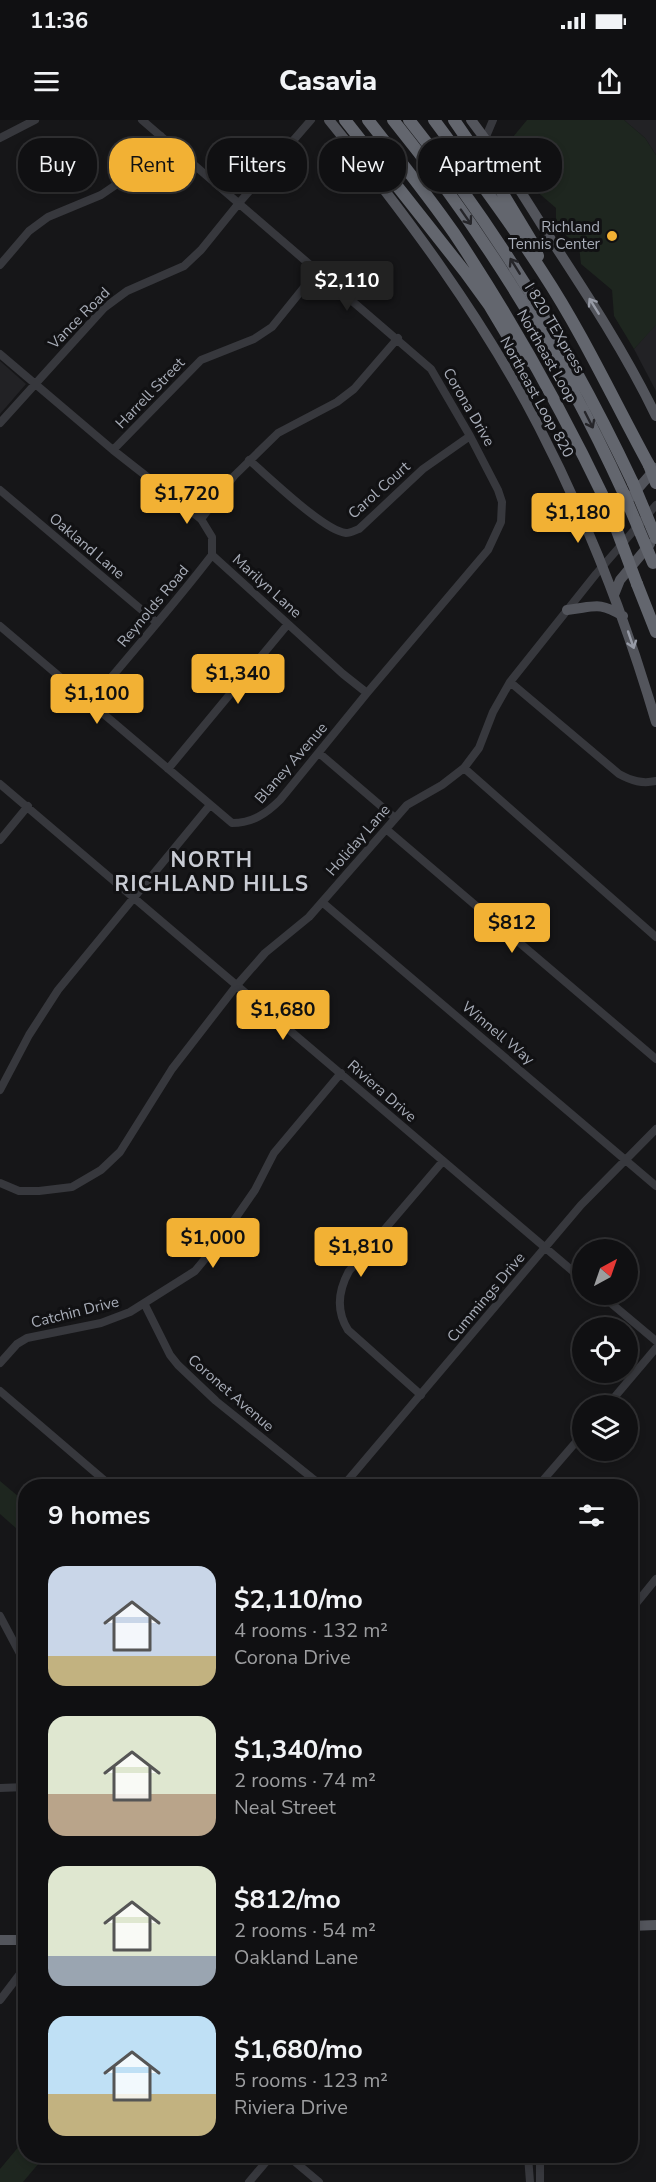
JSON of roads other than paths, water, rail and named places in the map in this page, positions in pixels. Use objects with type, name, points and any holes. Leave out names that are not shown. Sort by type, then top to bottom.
[{"type":"highway","points":[[345,120],[465,272],[489,305],[516,350],[536,365]]},
{"type":"highway","name":"Northeast Loop","points":[[368,120],[453,232],[536,365],[566,418],[607,504],[656,632]]},
{"type":"highway","name":"I 820 TEXpress","points":[[393,120],[450,194],[502,269],[543,335],[585,412],[624,494],[654,567]]},
{"type":"highway","name":"I 820 TEXpress","points":[[409,120],[460,187],[523,280],[586,388],[633,483],[656,537]]},
{"type":"highway","points":[[434,120],[544,274],[652,467],[656,483]]},
{"type":"highway","points":[[454,120],[491,174],[534,245],[544,274]]},
{"type":"main road","name":"Northeast Loop 820","points":[[329,120],[376,178],[436,261],[498,355],[538,425],[579,511],[623,616],[656,722]]},
{"type":"main road","points":[[471,120],[484,138]]},
{"type":"main road","points":[[519,192],[618,346],[656,416]]},
{"type":"main road","points":[[579,511],[599,519],[606,520],[613,517],[652,467]]},
{"type":"main road","points":[[614,595],[620,580],[656,537]]},
{"type":"main road","points":[[567,610],[600,606],[607,607],[623,616]]},
{"type":"main road","points":[[638,1926],[656,1925]]},
{"type":"main road","points":[[0,1940],[18,1940]]},
{"type":"street","points":[[0,138],[34,120]]},
{"type":"street","name":"Corona Drive","points":[[142,120],[398,338],[431,369],[470,435],[502,502],[501,522],[490,546]]},
{"type":"street","name":"Vance Road","points":[[0,423],[104,308],[127,291],[184,266],[201,250],[311,120]]},
{"type":"street","points":[[485,138],[493,120]]},
{"type":"street","points":[[0,265],[29,231],[48,217],[101,195],[123,180],[161,136]]},
{"type":"street","name":"Harrell Street","points":[[113,450],[201,360],[254,339],[272,327],[318,270]]},
{"type":"street","points":[[201,519],[222,490],[249,460],[286,427],[337,402],[354,389],[398,338]]},
{"type":"street","name":"Marilyn Lane","points":[[0,354],[113,450],[201,519],[212,537],[212,555],[367,693]]},
{"type":"street","name":"Carol Court","points":[[249,460],[319,520],[333,529],[346,533],[359,529],[423,469],[470,435]]},
{"type":"street","name":"Oakland Lane","points":[[0,490],[156,622]]},
{"type":"street","name":"Holiday Lane","points":[[0,1184],[19,1191],[72,1187],[101,1170],[120,1152],[172,1069],[237,985],[265,953],[296,929],[322,902],[407,805],[442,785],[464,768],[479,748],[493,712],[510,682],[602,567],[656,505]]},
{"type":"street","name":"Blaney Avenue","points":[[210,805],[232,823],[244,823],[267,814],[490,546]]},
{"type":"street","name":"Reynolds Road","points":[[90,703],[212,555]]},
{"type":"street","points":[[168,769],[288,624]]},
{"type":"street","points":[[0,626],[210,805],[58,990],[29,1035],[0,1090]]},
{"type":"street","points":[[510,682],[619,774],[645,783],[656,781]]},
{"type":"street","points":[[319,753],[395,818]]},
{"type":"street","points":[[464,768],[656,937]]},
{"type":"street","name":"Riviera Drive","points":[[0,784],[572,1271]]},
{"type":"street","points":[[0,840],[28,806]]},
{"type":"street","points":[[386,829],[656,1059]]},
{"type":"street","name":"Winnell Way","points":[[322,902],[656,1186]]},
{"type":"street","name":"Catchin Drive","points":[[0,1363],[17,1344],[27,1338],[100,1323],[130,1312],[195,1270],[219,1242],[255,1190],[274,1153],[341,1073]]},
{"type":"street","name":"Cummings Drive","points":[[349,1479],[599,1184],[626,1161],[656,1129]]},
{"type":"street","points":[[421,1395],[348,1330],[339,1305],[341,1290],[349,1271],[443,1161]]},
{"type":"street","name":"Coronet Avenue","points":[[144,1303],[178,1365],[216,1401],[313,1479]]},
{"type":"street","points":[[613,1305],[656,1341]]},
{"type":"street","points":[[616,1395],[656,1348]]},
{"type":"street","points":[[0,1390],[103,1479]]},
{"type":"street","points":[[544,1479],[572,1447]]},
{"type":"street","points":[[638,1601],[656,1579]]},
{"type":"street","points":[[0,1616],[18,1650]]},
{"type":"street","points":[[0,1788],[18,1787]]},
{"type":"street","points":[[0,2000],[18,1976]]},
{"type":"street","points":[[249,2182],[265,2163]]},
{"type":"street","points":[[296,2163],[319,2182]]},
{"type":"street","points":[[529,2163],[530,2182]]},
{"type":"street","points":[[540,2163],[540,2182]]},
{"type":"place","name":"Richland Tennis Center","points":[[612,236]]},
{"type":"district","name":"NORTH RICHLAND HILLS","points":[[212,872]]}]
